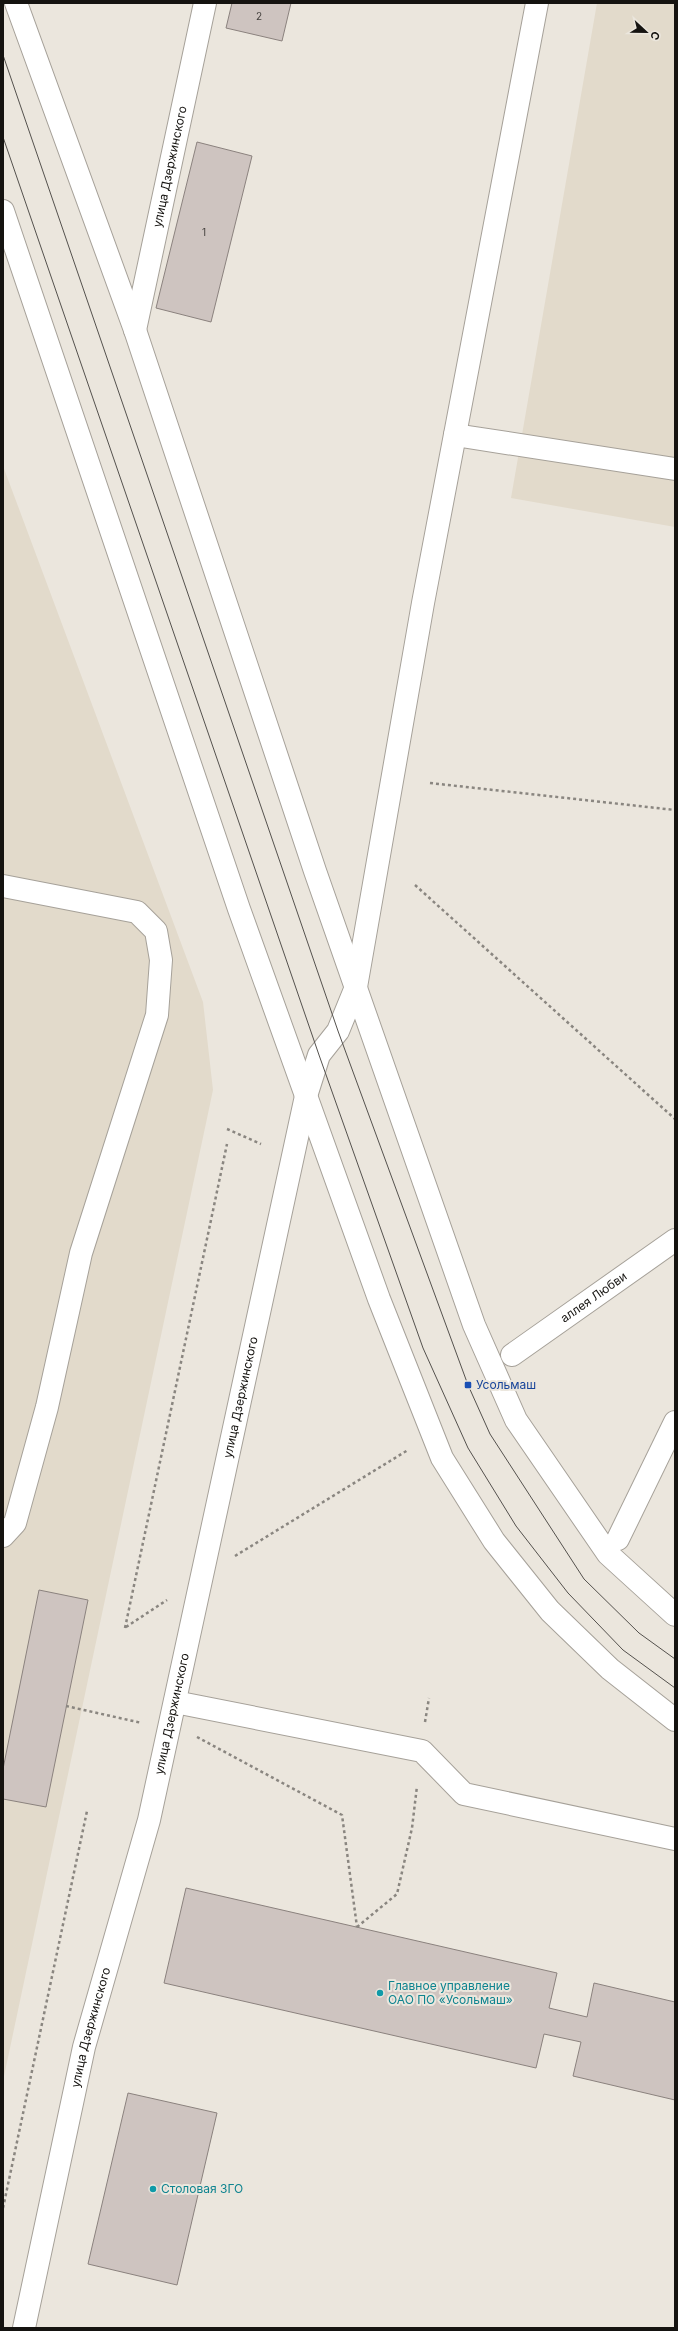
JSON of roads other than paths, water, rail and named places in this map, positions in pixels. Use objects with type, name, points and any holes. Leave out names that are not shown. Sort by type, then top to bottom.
[{"type":"main road","points":[[16,3],[135,330],[315,871],[474,1325],[516,1420],[608,1554],[675,1615]]},
{"type":"main road","name":"улица Дзержинского","points":[[135,330],[204,3]]},
{"type":"main road","name":"улица Дзержинского","points":[[24,2328],[84,2047],[150,1820],[306,1096],[319,1055],[338,1031],[356,987],[421,611],[537,3]]},
{"type":"main road","points":[[3,211],[239,910],[379,1299],[442,1458],[494,1541],[550,1610],[610,1669],[675,1720]]},
{"type":"main road","points":[[455,435],[675,469]]},
{"type":"main road","points":[[3,886],[137,912],[156,931],[161,960],[157,1015],[81,1253],[47,1407],[15,1523],[3,1536]]},
{"type":"main road","name":"аллея Любви","points":[[512,1355],[675,1240]]},
{"type":"main road","points":[[618,1539],[675,1422]]},
{"type":"main road","points":[[175,1702],[422,1751],[464,1794],[675,1839]]},
{"type":"tram line","points":[[3,55],[338,1031],[468,1385],[490,1434],[584,1579],[639,1633],[675,1659]]},
{"type":"tram line","points":[[3,137],[319,1055],[423,1348],[468,1448],[516,1526],[568,1593],[623,1650],[675,1688]]},
{"type":"place","name":"Усольмаш","points":[[468,1385]]},
{"type":"place","name":"Главное управление ОАО ПО «Усольмаш»","points":[[380,1993]]},
{"type":"place","name":"Столовая ЗГО","points":[[153,2189]]}]
